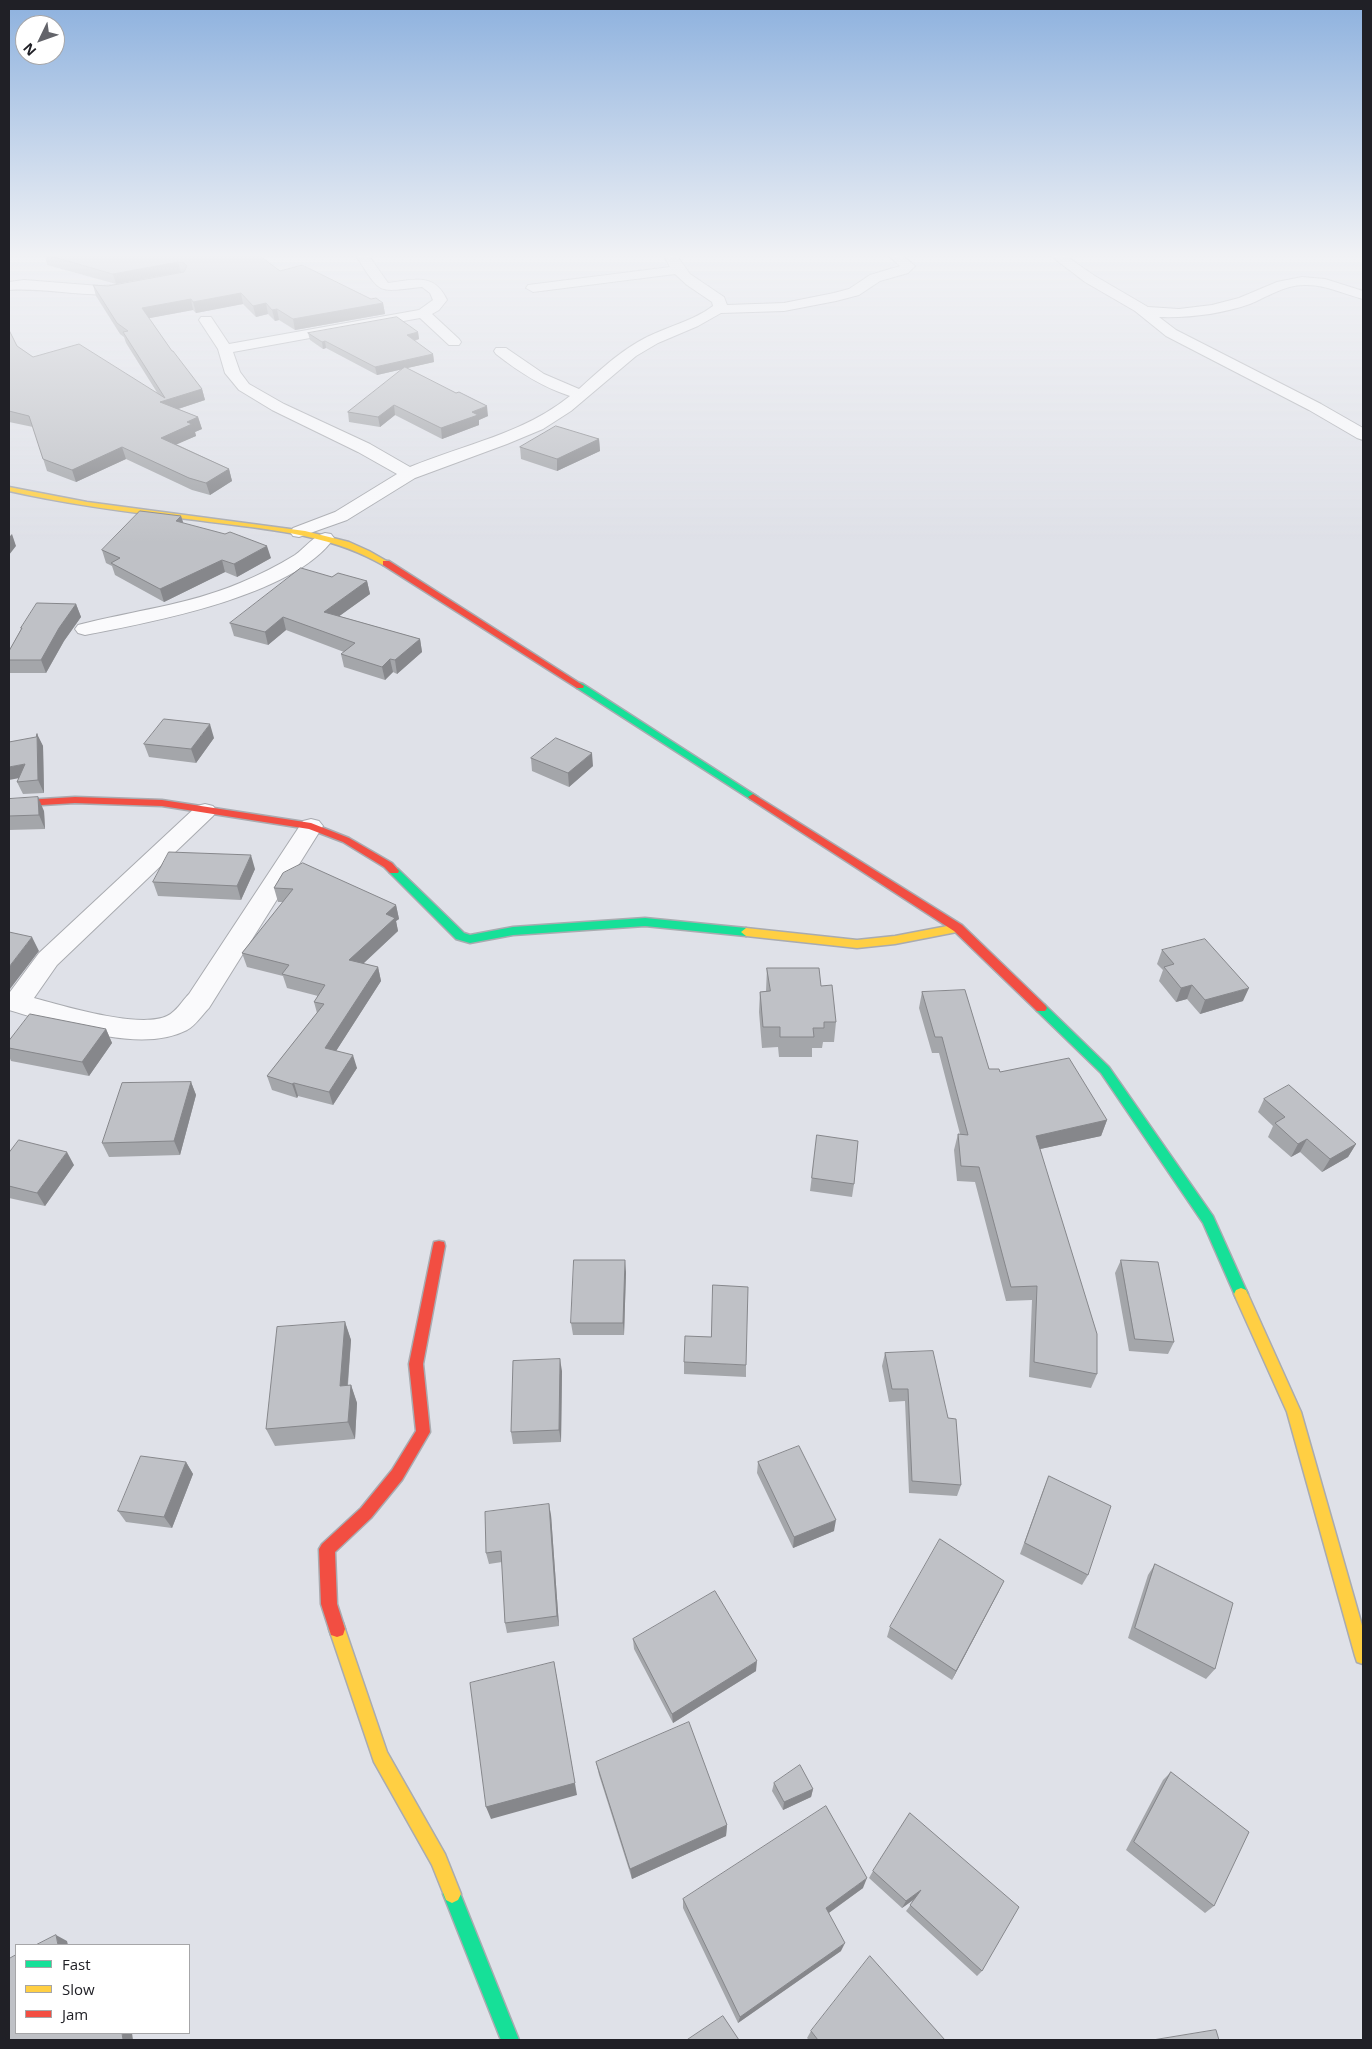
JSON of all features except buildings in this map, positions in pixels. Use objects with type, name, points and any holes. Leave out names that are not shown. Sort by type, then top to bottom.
[{"type":"street","points":[[226,352],[234,373],[244,387],[278,407],[364,448],[409,474]]},
{"type":"street","points":[[502,352],[534,376],[555,387],[582,395]]},
{"type":"street","points":[[298,532],[341,516],[409,474],[534,426],[553,416],[582,395],[633,352]]},
{"type":"street","points":[[1207,352],[1315,407],[1363,435]]},
{"type":"street","points":[[9,489],[62,501],[298,532],[342,541],[382,560],[958,928],[1105,1070],[1208,1220],[1294,1412],[1363,1656]]},
{"type":"street","points":[[85,629],[184,608],[239,589],[279,572],[314,550],[325,538]]},
{"type":"street","points":[[9,804],[84,801],[162,803],[311,826],[346,840],[388,865],[460,936],[470,939],[513,931],[645,922],[857,944],[895,940],[958,928]]},
{"type":"street","points":[[205,811],[48,959],[23,992],[18,1003],[83,1020],[148,1030],[177,1023],[199,1001],[311,826]]},
{"type":"street","points":[[440,1246],[416,1364],[423,1432],[397,1475],[366,1513],[327,1549],[329,1604],[380,1756],[439,1860],[510,2040]]},
{"type":"traffic: fast","points":[[580,686],[753,797]]},
{"type":"traffic: fast","points":[[394,871],[460,936],[470,939],[513,931],[645,922],[746,932]]},
{"type":"traffic: fast","points":[[1041,1008],[1105,1070],[1208,1220],[1241,1294]]},
{"type":"traffic: fast","points":[[452,1894],[510,2040]]},
{"type":"traffic: slow","points":[[9,489],[87,504],[305,533],[347,544],[367,552],[386,563]]},
{"type":"traffic: slow","points":[[746,932],[857,944],[895,940],[958,928]]},
{"type":"traffic: slow","points":[[1241,1294],[1294,1412],[1363,1656]]},
{"type":"traffic: slow","points":[[337,1629],[380,1756],[439,1860],[452,1894]]},
{"type":"traffic: jam","points":[[386,563],[580,686]]},
{"type":"traffic: jam","points":[[753,797],[958,928],[1041,1008]]},
{"type":"traffic: jam","points":[[9,804],[75,800],[162,803],[311,826],[346,840],[388,865],[394,871]]},
{"type":"traffic: jam","points":[[337,1629],[329,1604],[327,1549],[366,1513],[397,1475],[423,1432],[416,1364],[439,1246]]}]
